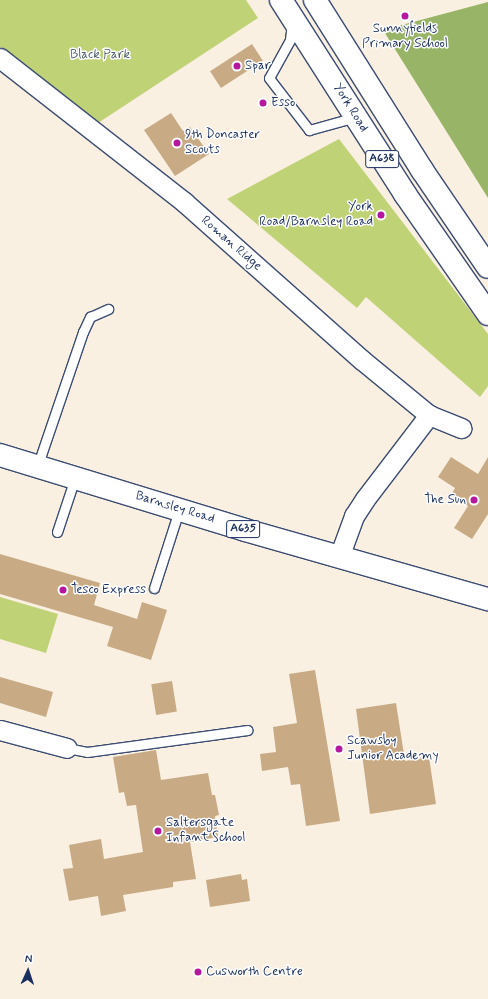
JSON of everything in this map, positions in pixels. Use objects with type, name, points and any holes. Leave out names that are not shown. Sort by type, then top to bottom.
[{"type":"highway","name":"A638","points":[[315,0],[422,170],[488,267]]},
{"type":"highway","name":"York Road","points":[[287,9],[405,194],[488,314]]},
{"type":"highway","name":"Barnsley Road","points":[[0,455],[339,557],[488,599]]},
{"type":"street","name":"Roman Ridge","points":[[0,58],[184,202],[362,360],[429,415],[462,428]]},
{"type":"street","points":[[339,557],[354,516],[365,499],[429,415]]},
{"type":"street","points":[[0,730],[67,748]]},
{"type":"lane","points":[[287,9],[290,40],[269,78],[309,130],[356,117]]},
{"type":"lane","points":[[37,467],[83,332],[90,317],[108,309]]},
{"type":"lane","points":[[57,532],[75,478]]},
{"type":"lane","points":[[154,588],[180,509]]},
{"type":"lane","points":[[67,748],[87,752],[248,730]]},
{"type":"green space","name":"Black Park","points":[[0,0],[246,0],[258,18],[98,123],[0,47]]},
{"type":"green space","points":[[488,2],[488,198],[383,30]]},
{"type":"green space","points":[[339,139],[488,334],[488,386],[480,397],[366,297],[357,308],[227,199]]},
{"type":"green space","points":[[0,597],[58,614],[46,653],[0,639]]},
{"type":"building","name":"Spar","points":[[252,44],[263,61],[221,88],[210,71]]},
{"type":"building","name":"9th Doncaster Scouts","points":[[171,113],[183,131],[190,127],[209,154],[175,176],[144,130]]},
{"type":"building","name":"The Sun","points":[[451,457],[478,474],[488,457],[488,514],[472,539],[454,528],[468,506],[451,495],[455,488],[438,477]]},
{"type":"building","points":[[0,554],[100,583],[94,605],[137,619],[142,602],[167,610],[151,660],[107,646],[113,627],[0,594]]},
{"type":"building","points":[[315,670],[340,821],[306,826],[300,784],[291,785],[288,767],[262,771],[260,754],[276,752],[273,727],[297,723],[289,674]]},
{"type":"building","points":[[0,677],[53,692],[46,717],[0,703]]},
{"type":"building","points":[[172,681],[177,712],[156,715],[151,684]]},
{"type":"building","points":[[396,703],[405,761],[429,757],[436,804],[370,814],[356,709]]},
{"type":"building","name":"Saltersgate Infant School","points":[[156,750],[161,780],[208,773],[212,795],[215,795],[219,815],[215,816],[218,837],[190,842],[196,879],[173,882],[173,887],[123,895],[126,911],[101,916],[98,896],[69,901],[63,869],[73,868],[69,845],[101,839],[104,859],[143,852],[136,805],[127,806],[124,792],[119,793],[113,757]]},
{"type":"building","points":[[241,874],[242,880],[247,879],[250,901],[210,907],[206,880]]},
{"type":"place","name":"Sunnyfields Primary School","points":[[405,16]]},
{"type":"place","name":"Spar","points":[[237,66]]},
{"type":"place","name":"Esso","points":[[263,103]]},
{"type":"place","name":"9th Doncaster Scouts","points":[[177,143]]},
{"type":"place","name":"York Road/Barnsley Road","points":[[381,215]]},
{"type":"place","name":"The Sun","points":[[474,500]]},
{"type":"place","name":"Tesco Express","points":[[63,590]]},
{"type":"place","name":"Scawsby Junior Academy","points":[[339,749]]},
{"type":"place","name":"Saltersgate Infant School","points":[[158,831]]},
{"type":"place","name":"Cusworth Centre","points":[[198,972]]}]
